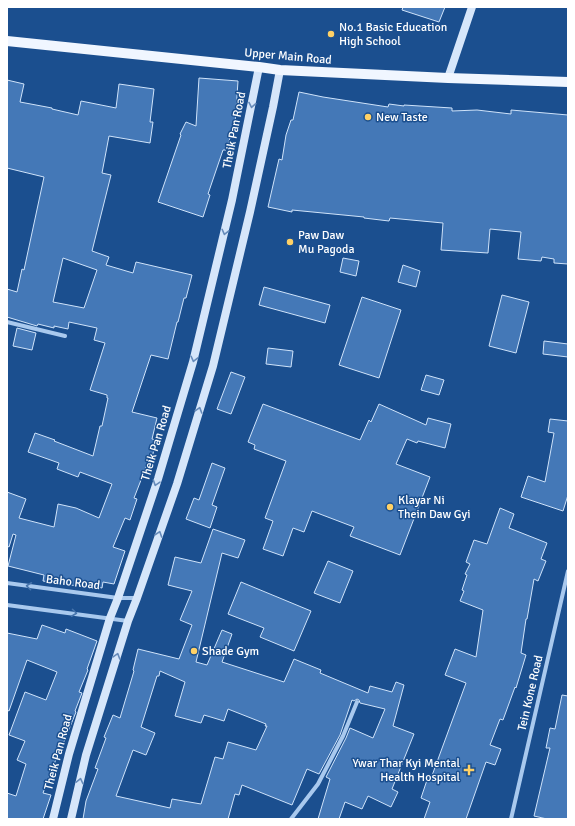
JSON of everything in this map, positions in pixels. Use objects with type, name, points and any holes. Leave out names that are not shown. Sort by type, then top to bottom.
[{"type":"main road","name":"Upper Main Road","points":[[7,41],[280,70],[568,82]]},
{"type":"street","points":[[448,78],[472,7]]},
{"type":"street","name":"Theik Pan Road","points":[[53,819],[69,754],[110,618],[158,479],[193,362],[232,200],[259,67]]},
{"type":"street","points":[[71,819],[86,755],[128,620],[177,484],[213,366],[250,212],[280,70]]},
{"type":"street","points":[[7,322],[65,336]]},
{"type":"street","name":"Tein Kone Road","points":[[511,819],[568,571]]},
{"type":"street","name":"Baho Road","points":[[7,583],[118,598],[137,598]]},
{"type":"street","points":[[7,605],[128,620]]},
{"type":"street","points":[[290,819],[318,784],[357,702]]},
{"type":"building","points":[[403,7],[445,7],[439,22],[402,10]]},
{"type":"building","points":[[199,78],[238,81],[235,125],[226,150],[223,150],[208,194],[210,195],[203,217],[158,202],[181,135],[180,134],[186,122],[196,126]]},
{"type":"building","points":[[7,80],[24,84],[20,102],[78,115],[81,101],[116,108],[119,84],[154,89],[150,122],[153,122],[150,143],[109,136],[102,173],[111,175],[92,251],[109,257],[106,265],[133,273],[136,262],[192,275],[186,298],[184,298],[177,322],[168,359],[151,355],[132,412],[157,418],[152,439],[156,440],[152,458],[150,457],[134,498],[137,499],[130,520],[125,518],[113,547],[125,551],[114,584],[103,582],[102,588],[79,583],[78,586],[43,581],[44,575],[8,566],[16,535],[13,534],[9,547],[7,546],[7,492],[26,499],[19,518],[54,527],[58,504],[76,508],[99,518],[112,484],[80,472],[78,477],[57,469],[59,463],[28,452],[35,433],[93,456],[100,426],[102,426],[108,398],[107,395],[90,390],[105,343],[94,340],[97,328],[69,322],[68,329],[54,326],[54,328],[38,324],[37,326],[7,317],[7,289],[17,292],[22,269],[24,270],[44,177],[7,168]],"holes":[[[63,258],[97,270],[84,308],[53,302]]]},
{"type":"building","points":[[299,92],[388,107],[389,104],[452,108],[452,111],[477,110],[511,114],[511,110],[568,115],[568,264],[554,263],[554,259],[542,257],[541,261],[518,259],[521,232],[490,229],[488,253],[441,250],[443,223],[390,218],[389,221],[292,210],[292,212],[268,207],[279,159],[282,160],[286,135],[291,120],[293,120]]},
{"type":"building","points":[[343,258],[359,261],[356,276],[340,272]]},
{"type":"building","points":[[403,265],[420,271],[416,287],[398,282]]},
{"type":"building","points":[[264,287],[330,305],[325,323],[259,305]]},
{"type":"building","points":[[502,295],[529,302],[516,353],[489,346]]},
{"type":"building","points":[[362,297],[401,310],[379,378],[339,365]]},
{"type":"building","points":[[17,328],[36,333],[32,350],[13,346]]},
{"type":"building","points":[[544,341],[568,344],[568,357],[543,354]]},
{"type":"building","points":[[268,348],[293,351],[291,367],[266,364]]},
{"type":"building","points":[[231,372],[245,377],[231,414],[217,409]]},
{"type":"building","points":[[426,375],[444,380],[439,395],[421,390]]},
{"type":"building","points":[[263,404],[360,440],[369,420],[371,422],[379,404],[426,425],[428,418],[451,424],[445,448],[418,441],[417,443],[407,439],[396,464],[430,477],[400,555],[350,536],[354,527],[312,511],[304,532],[293,528],[283,556],[263,549],[273,521],[265,518],[286,461],[254,449],[255,445],[248,442]]},
{"type":"building","points":[[550,419],[568,421],[568,495],[563,511],[521,497],[528,476],[545,482],[554,433],[548,432]]},
{"type":"building","points":[[212,463],[225,468],[212,505],[217,507],[210,528],[186,519],[194,498],[199,500]]},
{"type":"building","points":[[500,508],[514,514],[509,528],[547,543],[541,559],[546,561],[538,581],[534,579],[526,619],[521,653],[526,655],[516,688],[515,687],[503,720],[500,719],[490,745],[501,749],[495,765],[486,762],[466,819],[424,819],[430,802],[421,798],[427,780],[430,781],[466,683],[445,675],[455,649],[476,657],[483,610],[460,601],[464,591],[462,590],[467,575],[465,574],[470,564],[466,562],[474,540],[487,544]]},
{"type":"building","points":[[213,529],[245,540],[238,558],[222,553],[196,662],[207,665],[222,630],[232,634],[222,662],[284,682],[294,659],[321,670],[320,673],[368,693],[370,686],[392,692],[396,682],[404,685],[393,726],[414,734],[392,789],[398,792],[391,807],[368,796],[362,809],[345,802],[339,819],[318,819],[330,779],[326,777],[350,728],[373,738],[385,709],[360,703],[357,699],[354,701],[352,700],[340,735],[319,774],[307,769],[292,805],[242,785],[239,795],[235,794],[228,819],[83,819],[86,801],[98,769],[95,768],[106,738],[104,737],[113,715],[120,718],[134,671],[138,649],[179,659],[192,625],[180,620],[192,591],[168,585],[175,557],[201,563]],"holes":[[[160,671],[185,682],[175,716],[201,723],[204,715],[224,721],[228,709],[266,724],[265,726],[267,726],[256,750],[228,742],[223,759],[215,757],[201,804],[172,799],[170,808],[116,796],[133,750],[146,755],[155,733],[141,727],[157,676],[159,676]]]},
{"type":"building","points":[[328,561],[353,571],[340,603],[314,593]]},
{"type":"building","points":[[241,582],[311,611],[294,651],[260,637],[264,628],[228,614]]},
{"type":"building","points":[[42,625],[65,633],[66,629],[97,641],[79,692],[82,693],[75,711],[76,712],[43,793],[51,795],[43,819],[7,819],[7,793],[16,796],[26,764],[17,760],[25,741],[9,735],[25,692],[46,700],[57,672],[27,660],[9,711],[7,710],[7,633],[37,639]]},
{"type":"building","points":[[562,695],[568,696],[568,819],[547,819],[534,816],[550,748],[546,748],[550,728],[555,729]]},
{"type":"place","name":"No.1 Basic Education High School","points":[[331,34]]},
{"type":"place","name":"New Taste","points":[[368,117]]},
{"type":"place","name":"Paw Daw Mu Pagoda","points":[[290,242]]},
{"type":"place","name":"Klayar Ni Thein Daw Gyi","points":[[390,507]]},
{"type":"place","name":"Shade Gym","points":[[194,651]]},
{"type":"place","name":"Ywar Thar Kyi Mental Health Hospital","points":[[469,770]]}]
